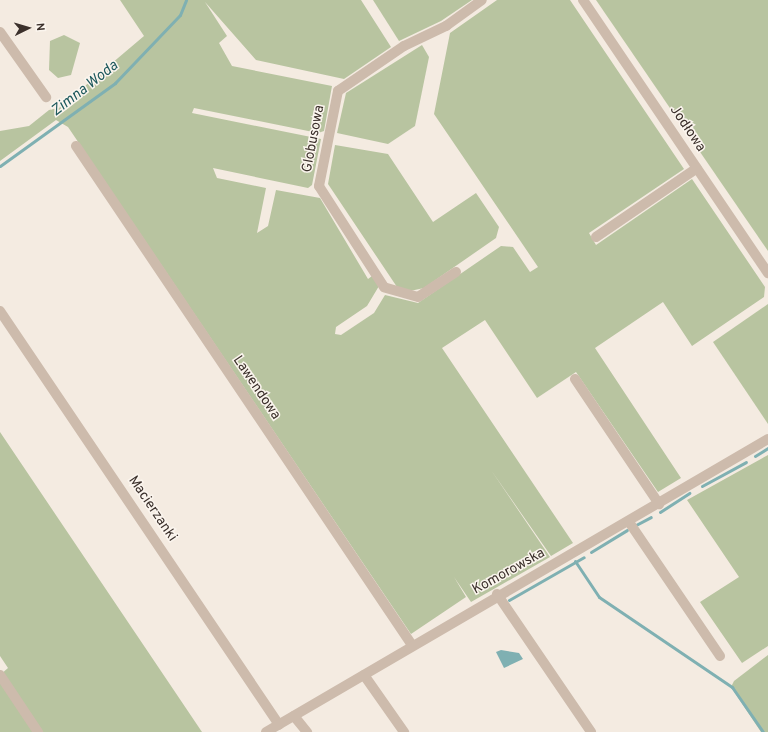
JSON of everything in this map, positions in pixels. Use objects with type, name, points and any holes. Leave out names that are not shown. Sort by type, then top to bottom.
[{"type":"street","name":"Globusowa","points":[[456,272],[418,297],[384,287],[319,186],[338,91],[404,46],[446,26],[482,0]]},
{"type":"street","name":"Jodłowa","points":[[584,0],[768,273]]},
{"type":"street","points":[[0,32],[46,97]]},
{"type":"street","name":"Lawendowa","points":[[76,146],[412,645]]},
{"type":"street","points":[[596,237],[697,168]]},
{"type":"street","name":"Macierzanki","points":[[0,311],[279,725]]},
{"type":"street","points":[[575,379],[659,504]]},
{"type":"street","name":"Komorowska","points":[[266,732],[364,675],[497,594],[629,522],[768,439]]},
{"type":"street","points":[[629,522],[720,656]]},
{"type":"street","points":[[497,594],[591,732]]},
{"type":"street","points":[[0,675],[38,732]]},
{"type":"street","points":[[364,675],[404,732]]},
{"type":"street","points":[[294,716],[307,732]]},
{"type":"green space","points":[[120,0],[361,0],[391,47],[344,79],[256,60],[205,2],[227,36],[219,43],[232,66],[332,86],[324,131],[318,133],[194,108],[192,113],[321,139],[312,185],[308,188],[213,168],[217,178],[266,188],[257,233],[268,226],[276,190],[320,198],[368,279],[372,276],[379,286],[367,306],[336,327],[335,334],[341,335],[374,313],[385,295],[418,303],[501,246],[513,247],[530,272],[538,267],[434,114],[450,33],[497,0],[570,0],[684,169],[589,233],[596,245],[692,179],[765,287],[764,297],[692,346],[663,302],[595,348],[681,478],[658,492],[576,372],[537,398],[485,320],[442,348],[573,543],[551,556],[491,470],[550,557],[471,602],[454,577],[466,597],[411,634],[68,127],[56,120],[0,161],[0,131],[29,126],[49,110],[59,108],[144,36]]},
{"type":"green space","points":[[373,0],[472,0],[441,21],[399,41]]},
{"type":"green space","points":[[596,0],[768,0],[768,251],[685,130]]},
{"type":"green space","points":[[64,35],[80,43],[71,75],[58,78],[49,70],[50,41]]},
{"type":"green space","points":[[422,45],[429,57],[415,126],[388,144],[337,133],[346,93]]},
{"type":"green space","points":[[335,145],[388,154],[433,222],[476,193],[499,227],[496,238],[424,288],[410,291],[397,287],[328,184]]},
{"type":"green space","points":[[768,304],[768,424],[713,342]]},
{"type":"green space","points":[[0,432],[202,732],[0,732],[0,675],[8,668],[0,656]]},
{"type":"green space","points":[[768,455],[768,646],[742,663],[700,602],[739,577],[687,500]]},
{"type":"green space","points":[[768,655],[768,732],[761,732],[731,687],[734,681]]},
{"type":"water","points":[[501,650],[519,653],[523,659],[504,668],[496,652]]},
{"type":"waterway","name":"Zimna Woda","points":[[0,166],[115,83],[180,15],[186,0]]},
{"type":"waterway","points":[[755,456],[768,448]]},
{"type":"waterway","points":[[702,486],[746,462]]},
{"type":"waterway","points":[[660,512],[689,493]]},
{"type":"waterway","points":[[634,526],[651,517]]},
{"type":"waterway","points":[[591,552],[627,530]]},
{"type":"waterway","points":[[509,600],[584,557]]},
{"type":"waterway","points":[[575,561],[599,597],[732,687],[763,732]]}]
